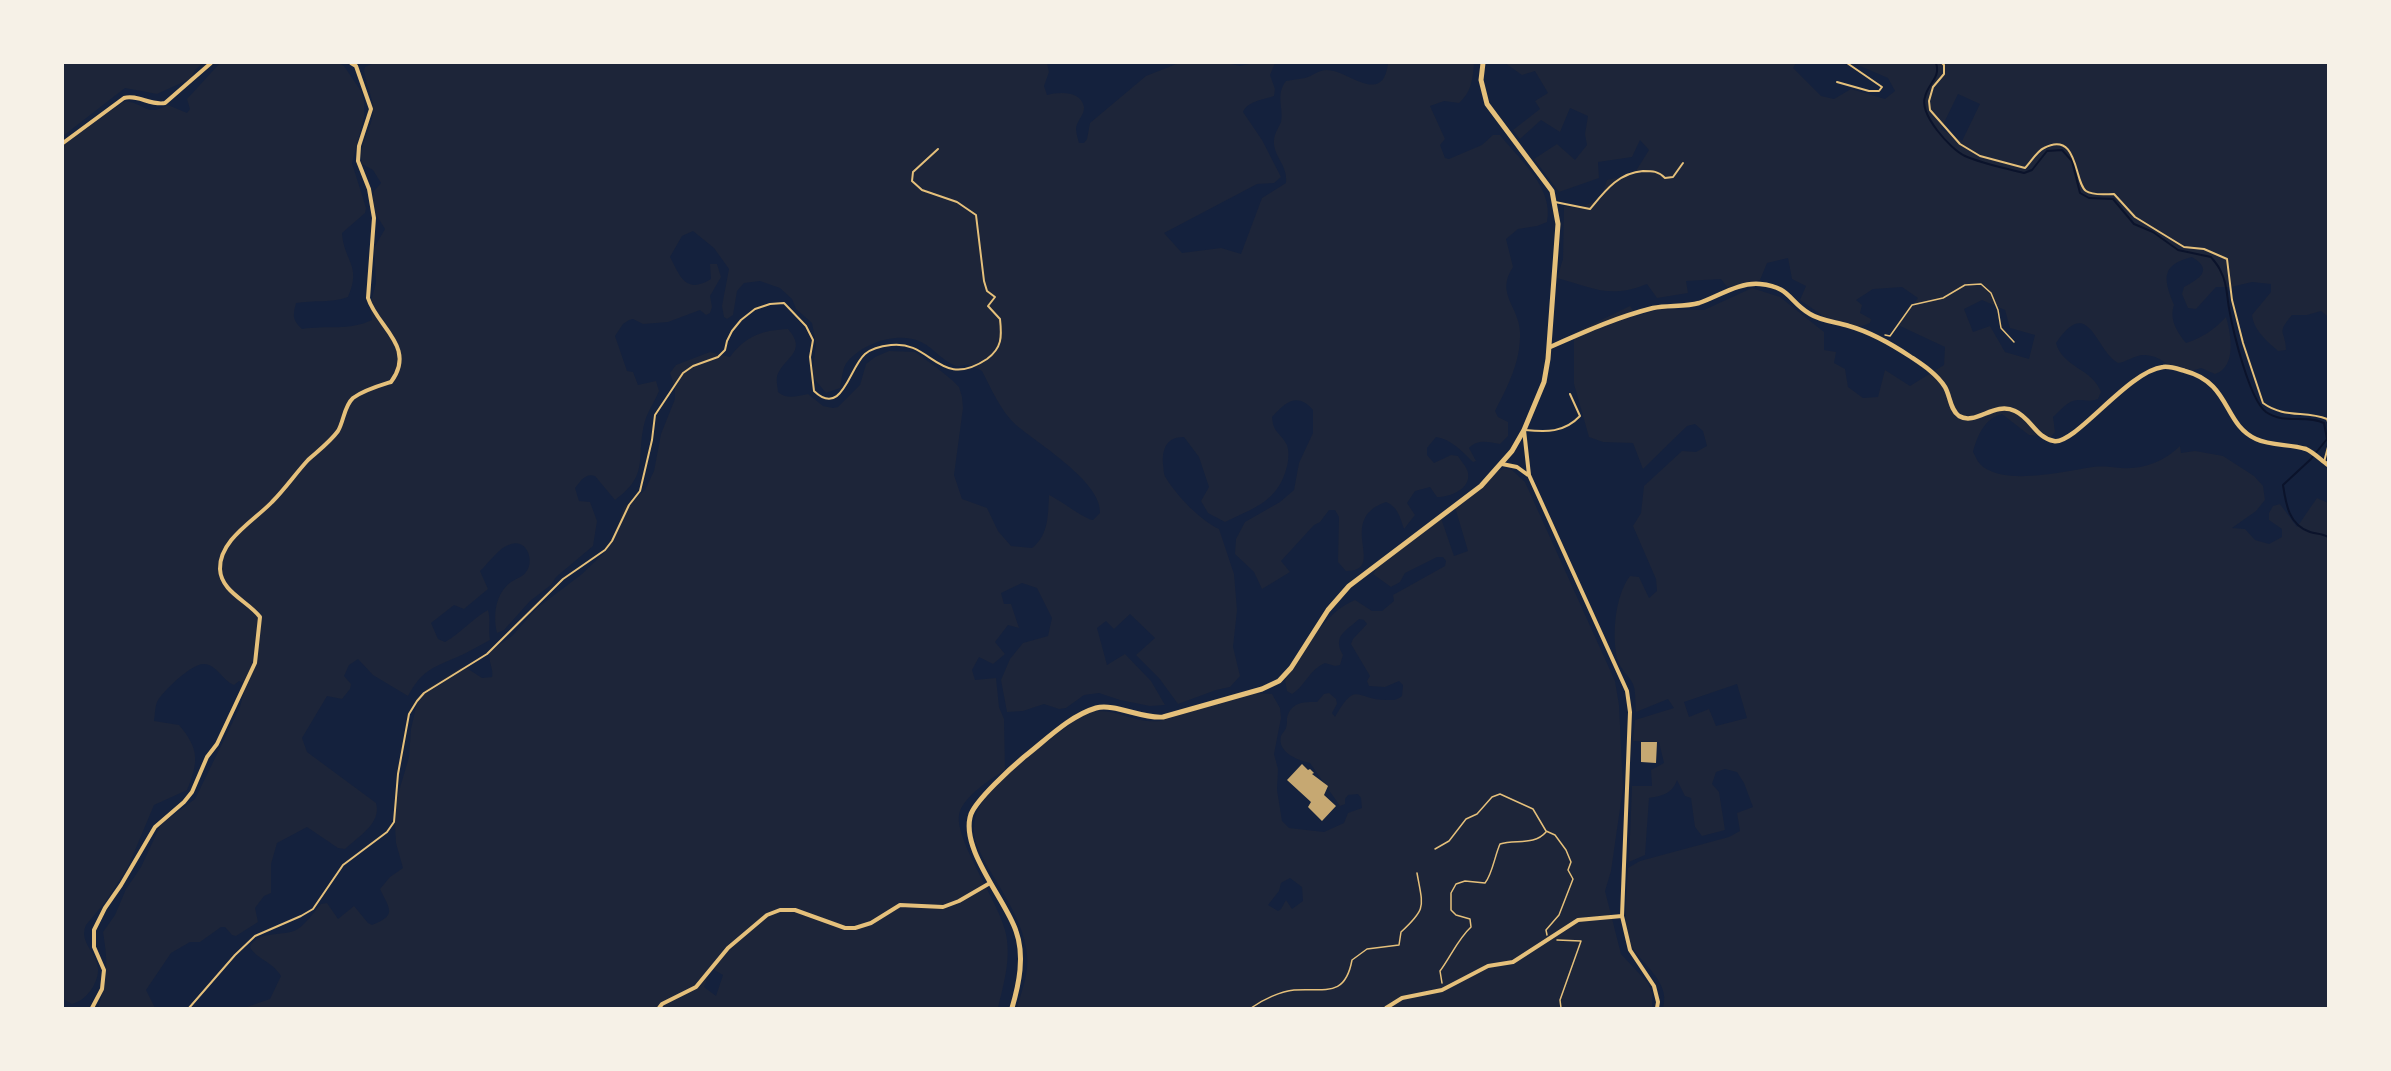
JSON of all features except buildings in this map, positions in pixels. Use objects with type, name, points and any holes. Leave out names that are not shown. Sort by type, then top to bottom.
[{"type":"main road","points":[[1012,1008],[1018,988],[1021,964],[1017,934],[972,843],[971,814],[977,804],[1014,765],[1072,720],[1097,708],[1152,718],[1163,717],[1270,686],[1291,668],[1328,610],[1349,586],[1481,486],[1512,451],[1524,430],[1544,382],[1550,347],[1558,224],[1552,191],[1487,104],[1481,80],[1483,63]]},
{"type":"street","points":[[63,143],[129,96],[159,104],[165,103],[211,63]]},
{"type":"street","points":[[92,1008],[102,989],[104,970],[94,947],[94,930],[155,827],[192,792],[207,757],[217,744],[255,663],[260,617],[234,595],[222,581],[220,568],[223,555],[237,536],[273,502],[339,429],[351,400],[363,392],[391,382],[398,368],[397,345],[371,307],[368,298],[374,218],[369,189],[358,161],[359,146],[371,109],[356,66],[351,63]]},
{"type":"street","points":[[1550,347],[1632,314],[1662,306],[1697,303],[1727,290],[1758,284],[1781,288],[1812,316],[1851,326],[1910,356],[1934,374],[1946,388],[1955,413],[1961,417],[1972,418],[2004,407],[2018,411],[2035,431],[2054,441],[2060,441],[2069,438],[2105,404],[2146,373],[2162,367],[2176,368],[2204,377],[2214,386],[2244,430],[2256,439],[2307,450],[2326,463]]},
{"type":"street","points":[[1524,430],[1529,475],[1627,690],[1630,712],[1622,916],[1630,950],[1654,986],[1658,1008]]},
{"type":"street","points":[[1502,464],[1516,467],[1529,475]]},
{"type":"street","points":[[659,1008],[662,1004],[696,987],[728,948],[767,915],[780,910],[795,910],[845,928],[855,928],[871,923],[900,905],[943,907],[991,883]]},
{"type":"street","points":[[1386,1008],[1402,998],[1443,990],[1488,966],[1513,962],[1578,920],[1622,916]]},
{"type":"lane","points":[[1837,82],[1869,91],[1879,91],[1882,87],[1847,63]]},
{"type":"lane","points":[[1942,63],[1944,74],[1933,87],[1929,101],[1930,110],[1960,144],[1980,156],[2025,168],[2042,148],[2052,144],[2063,146],[2075,160],[2080,183],[2085,191],[2114,194],[2135,217],[2184,247],[2204,249],[2227,259],[2232,300],[2243,343],[2263,403],[2281,413],[2319,416],[2327,419],[2328,422]]},
{"type":"lane","points":[[189,1008],[235,955],[255,936],[313,909],[343,865],[387,832],[394,822],[398,774],[412,708],[424,693],[487,654],[563,579],[604,550],[612,541],[629,505],[640,491],[648,462],[655,414],[683,373],[693,366],[718,357],[725,350],[727,341],[741,320],[754,309],[783,303],[806,326],[813,340],[810,357],[814,391],[825,399],[831,399],[844,392],[857,363],[866,353],[877,348],[906,344],[934,362],[957,371],[972,367],[997,351],[1002,342],[1000,319],[988,306],[995,297],[987,291],[984,281],[976,215],[957,202],[922,190],[912,181],[913,172],[938,149]]},
{"type":"lane","points":[[1555,202],[1590,209],[1622,176],[1634,172],[1653,171],[1665,178],[1673,177],[1683,163]]},
{"type":"lane","points":[[1524,430],[1546,432],[1572,424],[1580,416],[1570,394]]},
{"type":"lane","points":[[2326,463],[2328,447]]},
{"type":"path","points":[[1881,334],[1890,336],[1912,306],[1943,298],[1965,285],[1981,284],[1991,293],[1998,310],[2001,328],[2013,342]]},
{"type":"path","points":[[1435,849],[1449,841],[1466,819],[1477,814],[1492,797],[1500,794],[1533,809],[1546,831],[1555,835],[1566,850],[1571,862],[1568,870],[1573,879],[1559,915],[1546,930],[1547,939],[1581,941],[1560,1000],[1561,1008]]},
{"type":"path","points":[[1443,990],[1440,971],[1456,950],[1462,934],[1470,929],[1470,919],[1456,915],[1450,910],[1451,893],[1456,884],[1465,881],[1485,883],[1491,873],[1492,862],[1500,844],[1507,841],[1530,841],[1543,835],[1546,831]]},
{"type":"path","points":[[1251,1008],[1292,990],[1323,990],[1342,984],[1349,976],[1352,960],[1367,949],[1399,945],[1401,932],[1419,916],[1422,902],[1416,873]]},
{"type":"shaded area","points":[[63,63],[203,63],[190,79],[157,94],[125,88],[63,136]]},
{"type":"shaded area","points":[[220,63],[339,63],[344,66],[361,91],[364,101],[364,117],[352,163],[366,208],[365,213],[342,233],[343,243],[353,270],[352,286],[348,297],[342,299],[296,303],[294,317],[302,329],[346,327],[372,320],[370,305],[376,283],[374,248],[385,229],[371,206],[374,191],[381,183],[373,170],[362,164],[361,157],[372,120],[373,108],[364,70],[365,67],[374,63],[1047,63],[1049,72],[1044,86],[1047,95],[1057,93],[1074,95],[1082,101],[1084,110],[1076,129],[1079,143],[1084,143],[1090,123],[1146,76],[1179,63],[1227,63],[1240,66],[1275,63],[1270,75],[1275,89],[1274,96],[1252,103],[1243,112],[1262,140],[1281,177],[1274,183],[1257,184],[1164,233],[1182,253],[1221,248],[1241,254],[1262,198],[1286,183],[1285,172],[1274,141],[1282,117],[1280,97],[1286,81],[1305,78],[1327,70],[1372,85],[1379,83],[1385,76],[1388,63],[1474,63],[1471,85],[1459,103],[1444,101],[1430,106],[1445,139],[1440,145],[1445,158],[1449,159],[1482,145],[1493,135],[1500,135],[1534,175],[1540,186],[1548,210],[1547,222],[1518,229],[1506,239],[1513,267],[1508,276],[1507,293],[1519,323],[1520,332],[1516,363],[1495,411],[1498,417],[1508,422],[1508,436],[1500,444],[1483,442],[1472,445],[1469,448],[1476,461],[1473,462],[1452,443],[1436,437],[1427,448],[1427,455],[1434,463],[1451,455],[1458,456],[1467,471],[1466,484],[1453,494],[1442,497],[1437,497],[1430,487],[1415,491],[1407,503],[1415,515],[1404,529],[1398,513],[1390,504],[1386,502],[1371,510],[1364,520],[1363,563],[1358,569],[1346,571],[1338,562],[1339,517],[1335,510],[1329,510],[1281,561],[1290,572],[1262,589],[1254,572],[1235,554],[1236,539],[1245,522],[1280,502],[1294,490],[1299,463],[1313,433],[1313,410],[1302,401],[1287,403],[1272,417],[1276,430],[1287,445],[1288,452],[1286,470],[1281,483],[1261,504],[1225,522],[1208,513],[1201,501],[1209,487],[1199,457],[1184,437],[1173,439],[1167,444],[1163,458],[1165,476],[1190,507],[1204,520],[1219,529],[1234,574],[1237,610],[1233,647],[1240,676],[1230,687],[1178,704],[1159,678],[1136,655],[1155,638],[1130,614],[1114,629],[1106,621],[1097,628],[1107,665],[1125,654],[1151,681],[1165,705],[1150,706],[1099,693],[1084,695],[1066,708],[1059,709],[1044,704],[1023,711],[1007,712],[1001,680],[1010,659],[1023,643],[1048,636],[1052,618],[1037,588],[1022,583],[1001,593],[1004,604],[1011,604],[1019,628],[1008,625],[995,642],[1005,654],[993,664],[979,657],[972,670],[975,680],[996,678],[999,707],[1004,719],[1005,770],[971,795],[961,808],[959,815],[960,826],[970,855],[1005,930],[1008,950],[1005,979],[998,1008],[244,1008],[270,999],[281,976],[250,947],[258,938],[298,929],[321,904],[327,903],[338,919],[354,906],[372,925],[388,915],[388,907],[380,889],[390,877],[403,868],[396,843],[394,808],[409,757],[411,729],[418,698],[425,690],[460,668],[465,667],[482,678],[492,677],[490,651],[512,636],[537,608],[582,574],[606,551],[614,537],[624,507],[645,490],[654,471],[661,434],[675,399],[675,388],[670,373],[676,365],[710,352],[730,357],[748,339],[771,331],[788,329],[796,344],[795,350],[777,377],[778,392],[789,397],[808,394],[823,406],[833,408],[838,407],[860,385],[866,364],[875,357],[889,351],[915,352],[959,387],[963,408],[954,475],[962,499],[987,508],[998,531],[1011,546],[1032,548],[1038,543],[1045,531],[1049,495],[1090,519],[1093,520],[1100,513],[1098,501],[1080,476],[1016,425],[1005,413],[982,371],[969,365],[951,364],[921,342],[892,338],[872,344],[846,364],[840,388],[826,393],[812,376],[816,344],[812,323],[796,309],[792,299],[780,288],[760,281],[744,283],[737,291],[733,315],[727,319],[724,317],[722,306],[729,269],[714,248],[693,231],[682,236],[670,257],[685,282],[696,285],[711,279],[710,264],[717,264],[721,277],[710,296],[712,307],[710,313],[706,315],[700,310],[668,322],[643,324],[633,319],[623,324],[615,336],[627,371],[633,372],[638,385],[656,381],[659,391],[645,421],[638,473],[626,491],[615,500],[592,475],[584,478],[575,488],[579,501],[590,502],[597,521],[593,546],[530,601],[504,630],[497,633],[495,612],[498,599],[511,582],[525,574],[530,562],[528,552],[517,543],[502,548],[480,571],[488,589],[464,609],[454,605],[431,623],[438,639],[445,642],[488,610],[490,640],[427,672],[417,681],[408,696],[373,675],[358,659],[349,665],[344,676],[351,684],[350,689],[342,699],[327,696],[302,738],[307,752],[376,803],[376,817],[368,829],[345,849],[338,848],[307,827],[277,843],[271,864],[271,893],[264,896],[255,908],[258,922],[236,936],[225,927],[221,927],[200,942],[190,942],[171,953],[146,990],[155,1008],[98,1008],[106,970],[103,932],[115,915],[126,889],[141,867],[161,824],[195,799],[240,707],[246,684],[239,681],[234,685],[212,667],[199,665],[178,679],[157,702],[154,721],[179,725],[186,733],[195,756],[194,771],[187,790],[154,805],[128,867],[106,901],[86,925],[85,940],[98,968],[93,987],[84,998],[76,1003],[72,1004],[63,999],[63,143],[125,101],[150,110],[168,105],[187,113],[190,109],[187,99]],"holes":[[[711,968],[723,975],[716,996],[704,987]]]},
{"type":"shaded area","points":[[1505,63],[1796,63],[1793,68],[1821,96],[1834,99],[1851,89],[1885,99],[1895,91],[1888,78],[1853,63],[2328,63],[2328,329],[2327,316],[2321,311],[2307,315],[2292,315],[2283,330],[2286,350],[2278,351],[2258,331],[2252,315],[2271,292],[2271,284],[2252,282],[2231,287],[2216,287],[2196,309],[2188,308],[2182,294],[2184,287],[2195,281],[2203,270],[2199,262],[2192,257],[2182,260],[2175,264],[2167,274],[2168,287],[2174,305],[2172,315],[2175,325],[2186,343],[2208,333],[2226,317],[2231,349],[2227,365],[2222,370],[2215,374],[2201,368],[2190,371],[2176,370],[2154,357],[2145,355],[2118,363],[2091,330],[2084,324],[2076,324],[2067,329],[2056,343],[2065,358],[2097,384],[2101,392],[2098,399],[2074,400],[2064,406],[2053,417],[2055,432],[2051,437],[2029,435],[2002,414],[1996,416],[1983,428],[1973,452],[1980,464],[1990,471],[2018,476],[2034,476],[2097,467],[2137,468],[2161,460],[2180,446],[2181,453],[2195,451],[2223,456],[2254,476],[2263,486],[2265,500],[2256,511],[2232,528],[2245,529],[2255,540],[2269,544],[2282,537],[2282,529],[2269,520],[2269,513],[2273,506],[2280,504],[2297,527],[2317,498],[2328,503],[2328,1008],[1663,1008],[1662,988],[1636,953],[1627,935],[1628,868],[1640,861],[1729,837],[1740,831],[1737,813],[1753,807],[1737,772],[1725,769],[1716,772],[1712,784],[1719,792],[1725,830],[1702,836],[1695,827],[1691,798],[1685,796],[1677,780],[1666,794],[1649,798],[1645,855],[1629,862],[1632,786],[1652,786],[1651,770],[1664,763],[1659,742],[1633,741],[1635,720],[1674,708],[1668,699],[1636,712],[1633,684],[1618,661],[1615,629],[1621,594],[1630,576],[1639,577],[1649,598],[1657,591],[1656,579],[1633,526],[1641,513],[1644,486],[1682,451],[1696,452],[1707,446],[1703,431],[1695,424],[1687,426],[1643,469],[1633,443],[1603,442],[1589,437],[1574,384],[1574,333],[1630,306],[1637,316],[1659,309],[1704,310],[1752,288],[1780,297],[1824,332],[1824,350],[1836,352],[1834,363],[1845,369],[1848,387],[1863,398],[1878,397],[1885,370],[1910,386],[1944,365],[1945,347],[1898,325],[1918,298],[1902,287],[1873,289],[1856,300],[1862,305],[1860,313],[1871,319],[1870,323],[1857,328],[1829,320],[1800,300],[1806,286],[1792,279],[1788,258],[1767,263],[1760,280],[1727,287],[1721,279],[1686,281],[1688,293],[1657,298],[1647,284],[1622,291],[1612,291],[1557,278],[1563,259],[1564,206],[1580,208],[1601,198],[1607,180],[1634,174],[1649,150],[1640,140],[1632,157],[1598,162],[1599,178],[1559,192],[1534,159],[1557,144],[1575,160],[1587,145],[1585,134],[1588,116],[1570,108],[1560,132],[1541,120],[1520,139],[1513,130],[1540,109],[1535,101],[1548,93],[1535,71],[1522,75]],"holes":[[[1958,94],[1980,104],[1962,141],[1941,129]],[[1982,300],[2005,310],[2010,328],[2035,335],[2029,359],[2005,352],[1990,326],[1973,332],[1964,309]],[[1737,684],[1747,718],[1716,726],[1709,709],[1689,717],[1684,702]]]},
{"type":"shaded area","points":[[1512,470],[1525,482],[1615,681],[1619,705],[1623,788],[1611,871],[1605,891],[1621,954],[1648,983],[1652,993],[1652,1008],[1017,1008],[1027,968],[1024,940],[1013,911],[982,857],[974,834],[977,812],[991,792],[1041,746],[1080,716],[1090,712],[1109,712],[1149,721],[1160,721],[1252,693],[1272,694],[1280,708],[1281,718],[1274,754],[1278,769],[1277,790],[1282,821],[1289,828],[1324,832],[1344,823],[1348,813],[1362,808],[1361,798],[1358,794],[1348,795],[1345,804],[1340,806],[1310,763],[1299,760],[1285,751],[1282,747],[1281,736],[1286,728],[1289,713],[1298,704],[1317,702],[1324,694],[1329,693],[1336,699],[1337,704],[1332,713],[1335,717],[1342,705],[1353,695],[1394,700],[1402,696],[1403,685],[1399,681],[1385,687],[1369,686],[1367,681],[1370,676],[1351,644],[1367,624],[1364,620],[1359,619],[1340,638],[1339,643],[1343,655],[1340,665],[1325,663],[1320,666],[1292,694],[1287,691],[1285,680],[1315,634],[1333,614],[1344,606],[1355,600],[1372,611],[1382,611],[1394,601],[1393,595],[1445,566],[1446,561],[1443,557],[1437,557],[1405,573],[1400,582],[1391,587],[1373,574],[1378,565],[1441,518],[1454,556],[1468,551],[1455,507],[1497,471]],"holes":[[[1290,878],[1302,887],[1303,901],[1292,909],[1286,900],[1278,911],[1268,905],[1279,891],[1281,883]]]},
{"type":"waterway","points":[[1936,63],[1936,77],[1927,92],[1924,104],[1937,130],[1959,152],[1979,161],[2024,173],[2032,170],[2047,151],[2062,150],[2072,161],[2080,193],[2089,198],[2113,199],[2134,224],[2153,232],[2178,250],[2211,257],[2224,280],[2238,348],[2248,379],[2260,405],[2266,412],[2280,418],[2310,419],[2324,423],[2327,439],[2311,459],[2283,485],[2287,507],[2297,525],[2310,532],[2328,537]]}]
